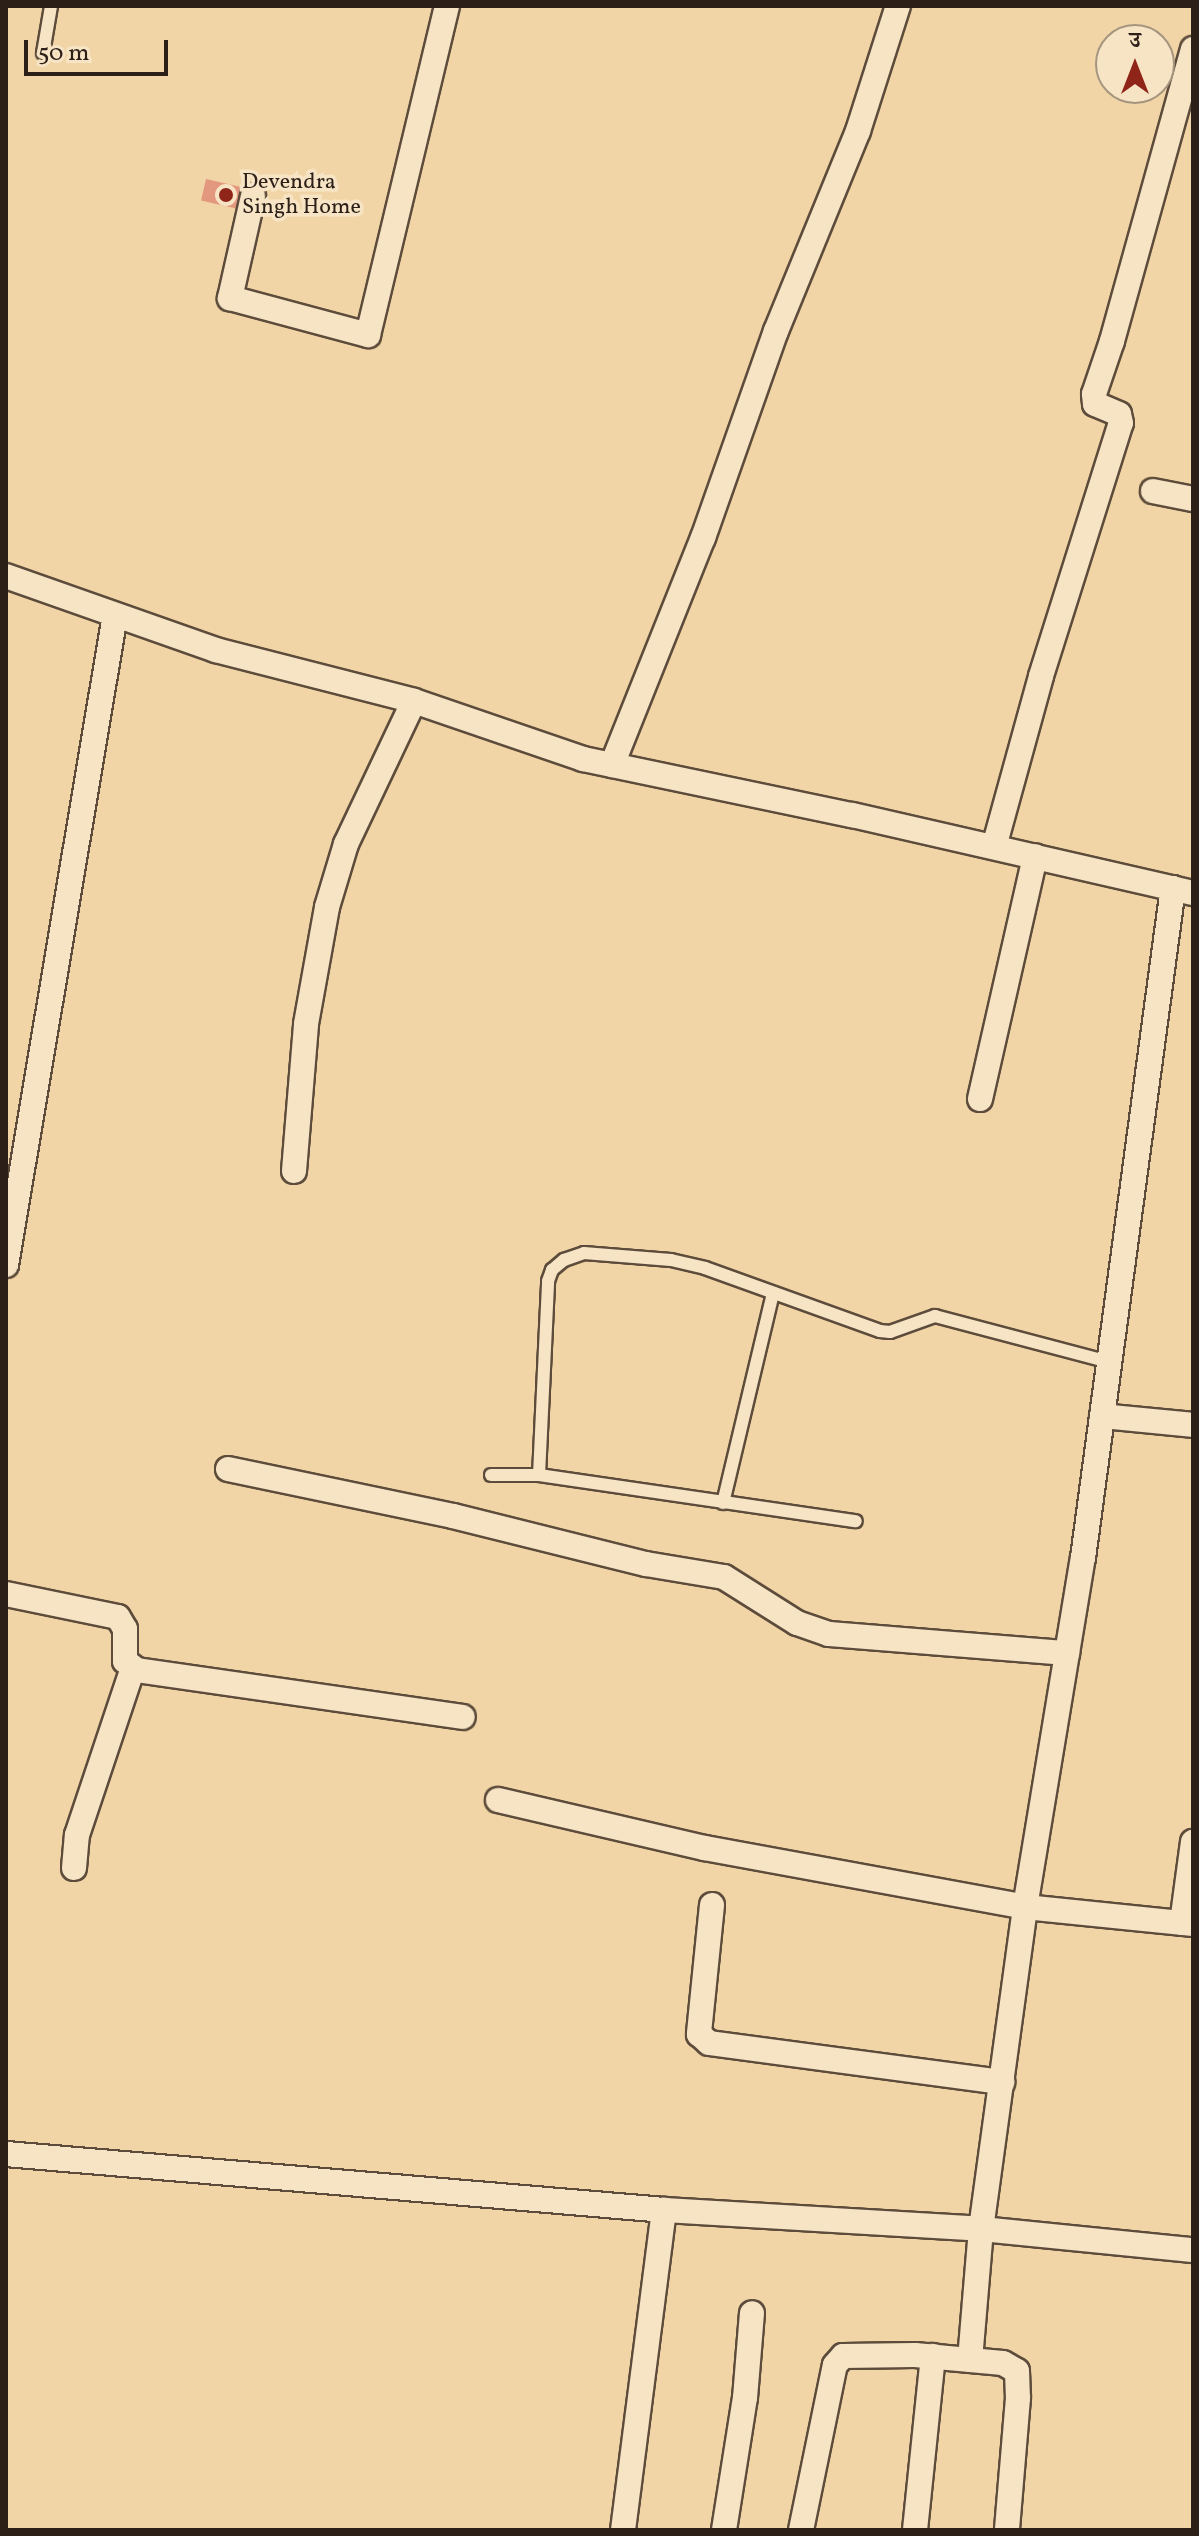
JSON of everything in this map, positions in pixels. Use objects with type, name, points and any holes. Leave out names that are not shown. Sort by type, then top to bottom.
[{"type":"street","points":[[253,196],[230,298],[368,335],[447,6]]},
{"type":"street","points":[[612,765],[703,538],[776,331],[858,131],[898,6]]},
{"type":"street","points":[[994,847],[1041,676],[1121,423],[1119,414],[1095,404],[1094,394],[1112,341],[1193,49]]},
{"type":"street","points":[[1153,491],[1193,499]]},
{"type":"street","points":[[6,576],[216,650],[414,701],[583,759],[1183,890],[1067,1653],[1025,1907],[981,2229],[970,2360]]},
{"type":"street","points":[[6,1265],[14,1158],[115,615]]},
{"type":"street","points":[[294,1171],[306,1024],[327,907],[346,844],[414,701]]},
{"type":"street","points":[[980,1099],[1035,856]]},
{"type":"street","points":[[1102,1416],[1193,1425]]},
{"type":"street","points":[[228,1469],[453,1516],[646,1564],[724,1577],[797,1623],[829,1634],[1067,1653]]},
{"type":"street","points":[[6,1594],[118,1617],[125,1629],[125,1661],[133,1668],[463,1717]]},
{"type":"street","points":[[74,1868],[77,1835],[133,1668]]},
{"type":"street","points":[[498,1800],[705,1848],[1025,1907],[1188,1923],[1193,1843]]},
{"type":"street","points":[[712,1905],[699,2034],[709,2043],[1002,2082]]},
{"type":"street","points":[[6,2154],[664,2210],[981,2229],[1193,2250]]},
{"type":"street","points":[[623,2530],[664,2210]]},
{"type":"street","points":[[724,2530],[745,2398],[752,2313]]},
{"type":"street","points":[[801,2530],[838,2360],[843,2356],[933,2356],[1003,2363],[1017,2371],[1018,2398],[1007,2530]]},
{"type":"street","points":[[915,2530],[933,2356]]},
{"type":"lane","points":[[43,53],[51,6]]},
{"type":"lane","points":[[539,1475],[548,1281],[552,1270],[564,1260],[584,1253],[671,1260],[880,1331],[890,1332],[935,1316],[1109,1362]]},
{"type":"lane","points":[[723,1503],[773,1293]]},
{"type":"lane","points":[[491,1475],[539,1475],[856,1521]]},
{"type":"building","name":"Devendra Singh Home","points":[[206,179],[241,187],[236,209],[201,200]]},
{"type":"place","name":"Devendra Singh Home","points":[[226,195]]}]
